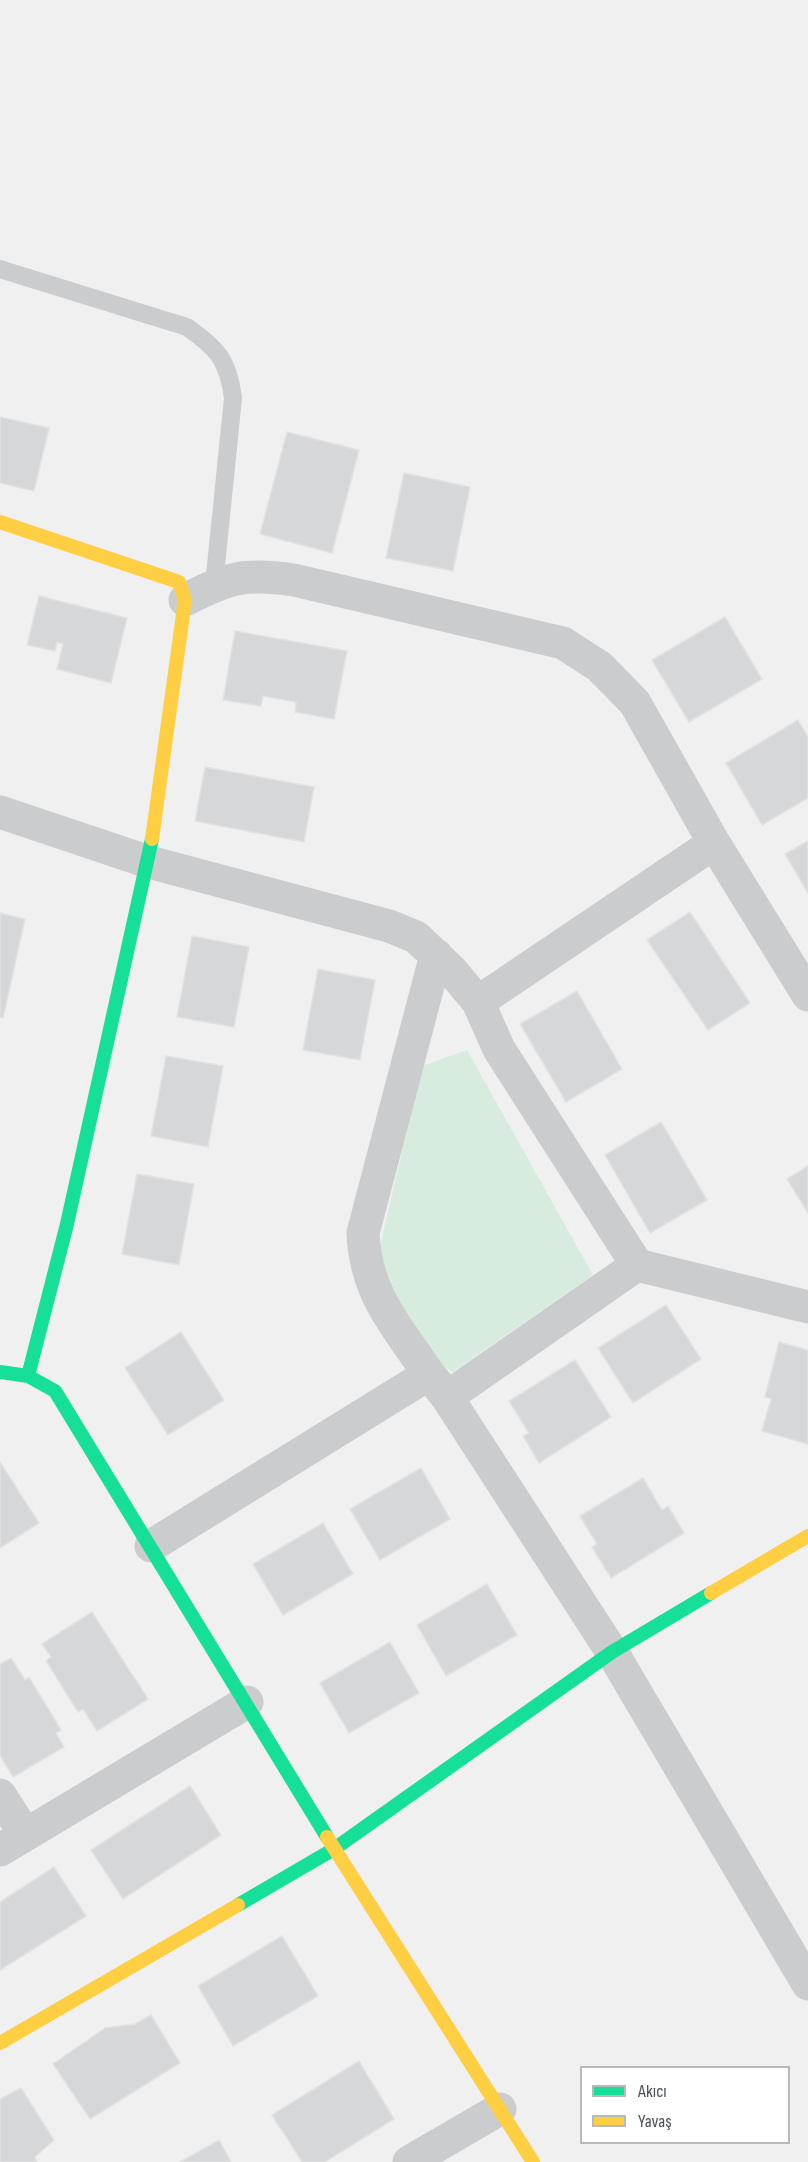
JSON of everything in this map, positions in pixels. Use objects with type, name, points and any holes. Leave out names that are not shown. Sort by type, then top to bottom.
[{"type":"street","points":[[0,522],[179,582],[185,600],[149,862],[67,1224],[28,1376]]},
{"type":"street","points":[[185,600],[214,585],[235,578],[259,575],[294,580],[563,643],[600,667],[635,703],[714,843],[808,995]]},
{"type":"street","points":[[0,812],[149,862],[389,926],[416,937],[436,955],[478,1002],[499,1049],[637,1265],[808,1307]]},
{"type":"street","points":[[478,1002],[714,843]]},
{"type":"street","points":[[436,955],[363,1233],[364,1256],[370,1281],[382,1304],[438,1385],[612,1652],[808,1984]]},
{"type":"street","points":[[152,1546],[438,1385],[637,1265]]},
{"type":"street","points":[[0,1372],[28,1376],[55,1390],[247,1702],[334,1849],[533,2162]]},
{"type":"street","points":[[0,2043],[334,1849],[612,1652],[808,1536]]},
{"type":"street","points":[[0,1795],[12,1842],[247,1702]]},
{"type":"street","points":[[409,2162],[500,2109]]},
{"type":"lane","points":[[0,269],[187,327],[208,342],[221,356],[230,376],[233,398],[214,585]]},
{"type":"green space","points":[[467,1050],[593,1275],[453,1372],[430,1359],[386,1289],[380,1246],[422,1066]]},
{"type":"building","points":[[0,417],[49,428],[34,491],[0,483]]},
{"type":"building","points":[[287,432],[359,450],[332,553],[260,534]]},
{"type":"building","points":[[404,473],[470,487],[453,571],[386,558]]},
{"type":"building","points":[[39,596],[127,618],[111,683],[57,669],[63,644],[57,642],[55,651],[27,645]]},
{"type":"building","points":[[725,617],[762,679],[689,722],[652,660]]},
{"type":"building","points":[[235,631],[347,651],[334,719],[295,712],[296,702],[263,696],[261,706],[223,700]]},
{"type":"building","points":[[798,720],[808,737],[808,798],[762,825],[726,763]]},
{"type":"building","points":[[205,767],[314,787],[304,842],[195,821]]},
{"type":"building","points":[[808,841],[808,893],[785,854]]},
{"type":"building","points":[[690,912],[750,1003],[708,1030],[647,940]]},
{"type":"building","points":[[0,913],[25,919],[3,1018],[0,1017]]},
{"type":"building","points":[[192,936],[249,947],[234,1027],[177,1017]]},
{"type":"building","points":[[318,969],[375,980],[360,1060],[303,1050]]},
{"type":"building","points":[[577,991],[622,1069],[566,1102],[520,1024]]},
{"type":"building","points":[[166,1056],[223,1066],[208,1147],[151,1136]]},
{"type":"building","points":[[661,1122],[707,1200],[650,1233],[605,1155]]},
{"type":"building","points":[[808,1166],[808,1213],[787,1179]]},
{"type":"building","points":[[137,1174],[194,1184],[179,1265],[122,1254]]},
{"type":"building","points":[[666,1305],[701,1359],[633,1403],[598,1348]]},
{"type":"building","points":[[181,1332],[224,1400],[168,1435],[125,1368]]},
{"type":"building","points":[[779,1342],[808,1350],[808,1444],[762,1431],[771,1399],[765,1397]]},
{"type":"building","points":[[575,1360],[611,1417],[539,1463],[523,1436],[529,1433],[509,1401]]},
{"type":"building","points":[[0,1462],[39,1523],[0,1548]]},
{"type":"building","points":[[421,1468],[450,1519],[380,1560],[350,1509]]},
{"type":"building","points":[[643,1478],[662,1510],[668,1506],[684,1533],[611,1578],[592,1547],[597,1544],[580,1516]]},
{"type":"building","points":[[323,1523],[353,1574],[283,1615],[253,1564]]},
{"type":"building","points":[[487,1584],[517,1635],[446,1676],[417,1625]]},
{"type":"building","points":[[92,1612],[148,1699],[97,1731],[83,1709],[78,1712],[46,1661],[51,1657],[42,1644]]},
{"type":"building","points":[[390,1642],[419,1693],[349,1733],[320,1683]]},
{"type":"building","points":[[11,1658],[25,1680],[29,1677],[61,1730],[56,1733],[64,1747],[13,1777],[0,1755],[0,1664]]},
{"type":"building","points":[[190,1786],[221,1835],[123,1899],[91,1850]]},
{"type":"building","points":[[54,1867],[86,1916],[0,1970],[0,1902]]},
{"type":"building","points":[[282,1936],[318,1996],[233,2046],[198,1986]]},
{"type":"building","points":[[151,2015],[180,2063],[90,2119],[53,2064],[105,2028],[135,2024]]},
{"type":"building","points":[[359,2061],[394,2119],[325,2162],[302,2162],[272,2115]]},
{"type":"building","points":[[21,2088],[54,2140],[35,2157],[37,2162],[0,2162],[0,2099]]},
{"type":"building","points":[[219,2140],[231,2162],[180,2162]]},
{"type":"traffic: fast","points":[[28,1376],[67,1224],[152,839]]},
{"type":"traffic: fast","points":[[0,1372],[28,1376],[55,1391],[327,1837]]},
{"type":"traffic: fast","points":[[238,1905],[334,1849],[612,1652],[711,1593]]},
{"type":"traffic: slow","points":[[0,522],[179,582],[185,600],[152,839]]},
{"type":"traffic: slow","points":[[711,1593],[808,1536]]},
{"type":"traffic: slow","points":[[327,1837],[533,2162]]},
{"type":"traffic: slow","points":[[0,2043],[238,1905]]}]
